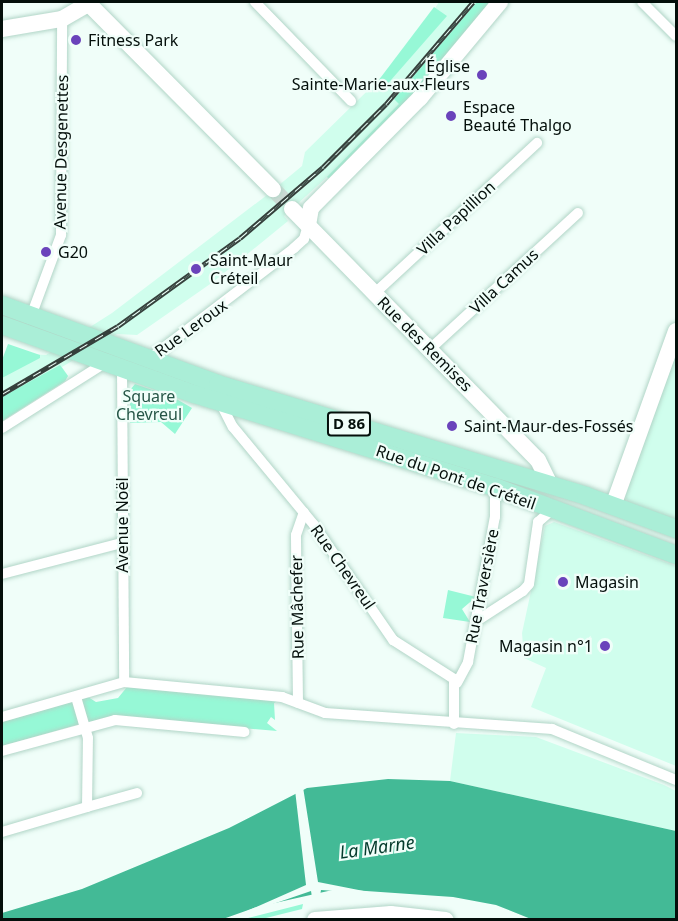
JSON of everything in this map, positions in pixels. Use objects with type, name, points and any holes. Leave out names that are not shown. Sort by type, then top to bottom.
[{"type":"main road","name":"Rue du Pont de Créteil","points":[[2,305],[169,366],[550,485],[676,530]]},
{"type":"main road","name":"Rue du Pont de Créteil","points":[[2,325],[164,384],[495,488],[614,534],[676,555]]},
{"type":"main road","points":[[114,366],[141,356]]},
{"type":"main road","points":[[164,384],[162,375],[169,366]]},
{"type":"street","points":[[2,29],[62,19],[89,2],[273,189]]},
{"type":"street","points":[[255,2],[351,101]]},
{"type":"street","points":[[308,225],[311,208],[420,98],[500,2]]},
{"type":"street","points":[[642,2],[676,36]]},
{"type":"street","name":"Avenue Desgenettes","points":[[32,316],[61,235],[62,19]]},
{"type":"street","name":"Villa Papillion","points":[[375,293],[537,143]]},
{"type":"street","name":"Rue des Remises","points":[[292,209],[538,460],[550,485]]},
{"type":"street","name":"Villa Camus","points":[[430,349],[578,213]]},
{"type":"street","name":"Rue Leroux","points":[[141,356],[294,248],[304,239],[308,225]]},
{"type":"street","points":[[24,334],[32,316]]},
{"type":"street","points":[[614,534],[612,506],[676,331]]},
{"type":"street","points":[[2,428],[114,366]]},
{"type":"street","name":"Avenue Noël","points":[[114,366],[122,543],[124,682]]},
{"type":"street","name":"Rue Chevreul","points":[[220,402],[233,427],[304,512],[393,640],[457,682]]},
{"type":"street","name":"Rue Traversière","points":[[457,682],[468,662],[495,517],[495,488]]},
{"type":"street","points":[[475,622],[523,591],[529,584],[538,522],[552,510]]},
{"type":"street","name":"Rue Mâchefer","points":[[298,703],[296,535],[304,512]]},
{"type":"street","points":[[2,574],[122,543]]},
{"type":"street","points":[[2,717],[124,682],[282,697],[325,714],[552,729],[676,780]]},
{"type":"street","points":[[454,724],[457,682]]},
{"type":"street","points":[[76,697],[85,727],[87,807]]},
{"type":"street","points":[[2,751],[115,720],[244,732]]},
{"type":"street","points":[[2,832],[136,794]]},
{"type":"street","points":[[315,920],[353,917],[446,920]]},
{"type":"shaded area","points":[[439,2],[494,2],[331,180],[327,177],[284,216],[288,221],[213,282],[137,335],[117,334],[62,367],[68,376],[65,381],[2,421],[2,366],[30,354],[46,355],[112,313],[302,166],[305,152],[407,52]]},
{"type":"shaded area","points":[[676,354],[676,520],[628,502],[625,497]]},
{"type":"shaded area","points":[[554,522],[676,566],[676,766],[531,707],[546,668],[524,658],[522,633],[545,526]]},
{"type":"shaded area","points":[[456,733],[536,737],[664,785],[676,791],[676,831],[450,781]]},
{"type":"green space","points":[[477,2],[494,2],[432,77],[331,180],[327,177],[399,104],[394,99]]},
{"type":"green space","points":[[434,7],[447,16],[384,88],[378,81]]},
{"type":"green space","points":[[8,344],[40,355],[40,358],[2,378],[2,360]]},
{"type":"green space","points":[[60,365],[68,376],[65,381],[2,421],[2,397]]},
{"type":"green space","name":"Square Chevreul","points":[[135,384],[173,397],[192,408],[175,434],[161,422],[130,423],[130,390]]},
{"type":"green space","points":[[448,590],[476,597],[462,609],[470,622],[443,618]]},
{"type":"green space","points":[[127,687],[279,700],[274,703],[275,720],[271,717],[267,723],[277,731],[127,718],[80,724],[2,746],[2,722],[88,697],[96,702],[118,698]]},
{"type":"green space","points":[[303,904],[302,909],[262,919],[244,919]]},
{"type":"water","name":"La Marne","points":[[388,779],[450,781],[676,831],[676,919],[531,919],[496,905],[453,897],[337,889],[257,907],[223,919],[2,920],[2,913],[82,889],[229,828],[307,788]]},
{"type":"pier","points":[[303,787],[318,882],[379,894],[321,890],[320,896],[312,897],[311,891],[229,919],[306,885],[295,790]]},
{"type":"tunnel","points":[[273,189],[292,209]]},
{"type":"railway","points":[[2,394],[118,326],[240,238],[323,167],[386,104],[473,2]]},
{"type":"place","name":"Fitness Park","points":[[76,40]]},
{"type":"place","name":"Église Sainte-Marie-aux-Fleurs","points":[[482,75]]},
{"type":"place","name":"Espace Beauté Thalgo","points":[[451,116]]},
{"type":"place","name":"G20","points":[[46,252]]},
{"type":"place","name":"Saint-Maur Créteil","points":[[196,269]]},
{"type":"place","name":"Saint-Maur-des-Fossés","points":[[452,426]]},
{"type":"place","name":"Magasin","points":[[563,582]]},
{"type":"place","name":"Magasin n°1","points":[[605,646]]}]
